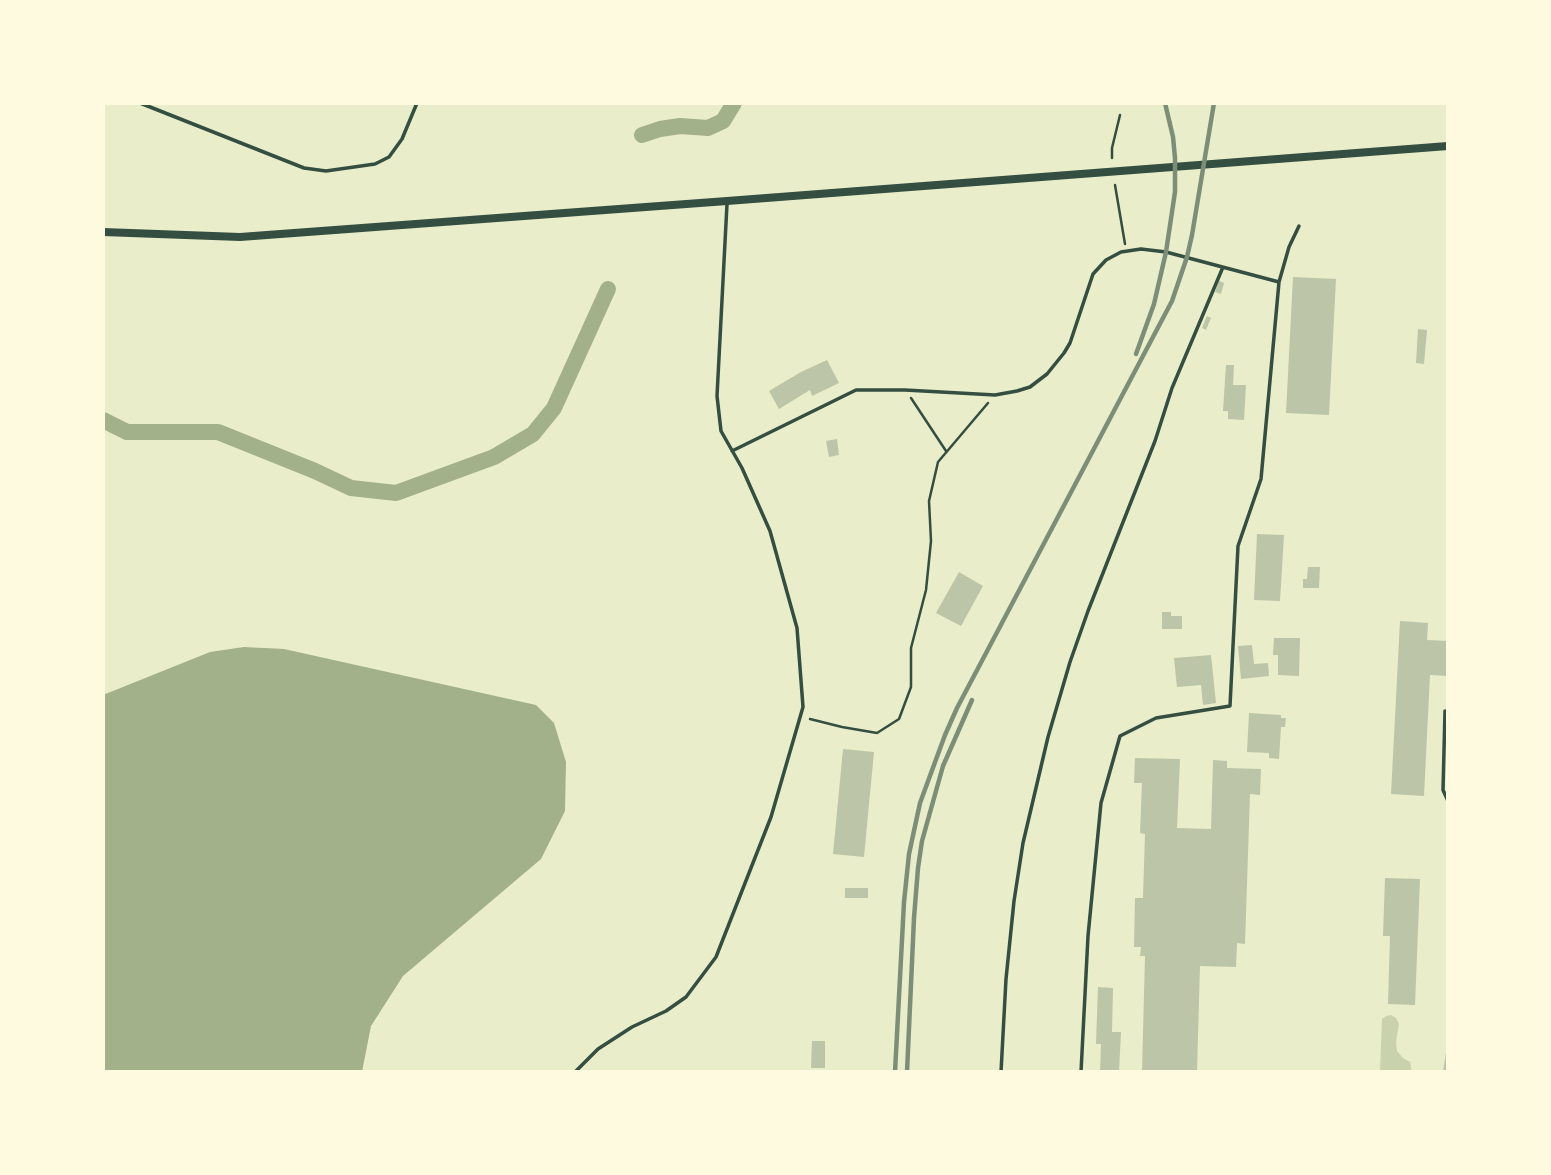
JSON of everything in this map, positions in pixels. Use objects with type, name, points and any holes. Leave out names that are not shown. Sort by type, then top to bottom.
[{"type":"street","points":[[103,232],[240,237],[1448,146]]},
{"type":"lane","points":[[140,103],[304,168],[326,171],[376,164],[389,157],[402,139],[417,103]]},
{"type":"lane","points":[[575,1072],[598,1049],[686,997],[716,957],[771,817],[803,707],[797,628],[770,531],[721,431],[717,396],[727,201]]},
{"type":"lane","points":[[1081,1072],[1088,936],[1101,803],[1120,736],[1156,718],[1230,706],[1238,546],[1261,480],[1279,282],[1289,247],[1299,226]]},
{"type":"lane","points":[[732,451],[856,390],[995,395],[1030,387],[1056,365],[1070,343],[1089,280],[1098,266],[1112,256],[1131,250],[1152,249],[1279,282]]},
{"type":"lane","points":[[1001,1072],[1009,940],[1021,853],[1055,713],[1088,611],[1156,441],[1164,409],[1223,267]]},
{"type":"lane","points":[[1445,711],[1443,790],[1448,801]]},
{"type":"path","points":[[1112,158],[1121,115]]},
{"type":"path","points":[[1115,185],[1124,242]]},
{"type":"path","points":[[905,390],[947,452]]},
{"type":"path","points":[[800,716],[877,733],[900,719],[911,687],[911,648],[926,590],[931,541],[929,501],[938,462],[995,395]]},
{"type":"shaded area","points":[[244,647],[284,649],[536,705],[554,723],[566,762],[565,811],[541,859],[403,976],[371,1026],[362,1072],[103,1072],[103,695],[210,652]]},
{"type":"shaded area","points":[[1391,1015],[1399,1024],[1397,1051],[1410,1062],[1412,1072],[1380,1072],[1382,1019]]},
{"type":"building","points":[[1293,277],[1336,279],[1329,415],[1286,413]]},
{"type":"building","points":[[1219,281],[1224,283],[1221,294],[1215,292]]},
{"type":"building","points":[[1207,316],[1211,318],[1206,330],[1202,328]]},
{"type":"building","points":[[1418,329],[1427,330],[1424,364],[1416,363]]},
{"type":"building","points":[[827,360],[839,383],[812,396],[810,390],[779,409],[769,391]]},
{"type":"building","points":[[1226,365],[1234,365],[1233,385],[1246,385],[1244,420],[1228,419],[1228,411],[1223,411]]},
{"type":"building","points":[[837,439],[839,455],[829,457],[826,441]]},
{"type":"building","points":[[1257,534],[1284,535],[1280,601],[1254,600]]},
{"type":"building","points":[[1308,567],[1320,567],[1319,588],[1303,588]]},
{"type":"building","points":[[959,572],[983,586],[961,626],[936,613]]},
{"type":"building","points":[[1162,612],[1171,612],[1171,616],[1182,616],[1182,629],[1162,629]]},
{"type":"building","points":[[1400,621],[1428,623],[1427,640],[1448,641],[1448,676],[1430,675],[1424,796],[1391,794]]},
{"type":"building","points":[[1274,638],[1300,638],[1299,676],[1278,675],[1278,655],[1273,655]]},
{"type":"building","points":[[1252,645],[1254,664],[1268,663],[1269,676],[1241,679],[1238,646]]},
{"type":"building","points":[[1211,655],[1216,703],[1203,705],[1201,685],[1177,687],[1174,658]]},
{"type":"building","points":[[1249,713],[1281,715],[1281,718],[1286,718],[1285,727],[1281,727],[1279,759],[1269,758],[1269,753],[1247,752]]},
{"type":"building","points":[[843,749],[874,752],[864,857],[833,854]]},
{"type":"building","points":[[1135,758],[1180,759],[1177,828],[1211,829],[1213,760],[1227,761],[1227,768],[1261,769],[1260,795],[1250,794],[1245,944],[1237,943],[1236,967],[1200,966],[1197,1072],[1142,1072],[1145,956],[1140,956],[1141,947],[1134,947],[1135,898],[1143,898],[1145,834],[1140,833],[1142,783],[1134,783]]},
{"type":"building","points":[[1385,878],[1420,879],[1415,1005],[1388,1004],[1390,936],[1383,936]]},
{"type":"building","points":[[845,888],[868,888],[868,898],[845,898]]},
{"type":"building","points":[[1098,987],[1113,988],[1112,1032],[1121,1032],[1119,1072],[1100,1072],[1101,1044],[1096,1044]]},
{"type":"building","points":[[812,1041],[825,1041],[825,1068],[811,1068]]},
{"type":"building","points":[[1446,1052],[1448,1072],[1443,1072]]},
{"type":"waterway","points":[[642,135],[680,126],[708,128],[723,121],[734,103]]},
{"type":"waterway","points":[[103,420],[127,432],[218,432],[351,488],[396,493],[494,457],[533,434],[554,408],[608,289]]},
{"type":"railway","points":[[1136,354],[1154,304],[1166,252],[1175,192],[1173,137],[1165,103]]},
{"type":"railway","points":[[895,1072],[904,902],[909,854],[920,803],[957,708],[1172,301],[1192,235],[1214,103]]},
{"type":"railway","points":[[907,1072],[914,918],[922,841],[943,766],[972,700]]}]
